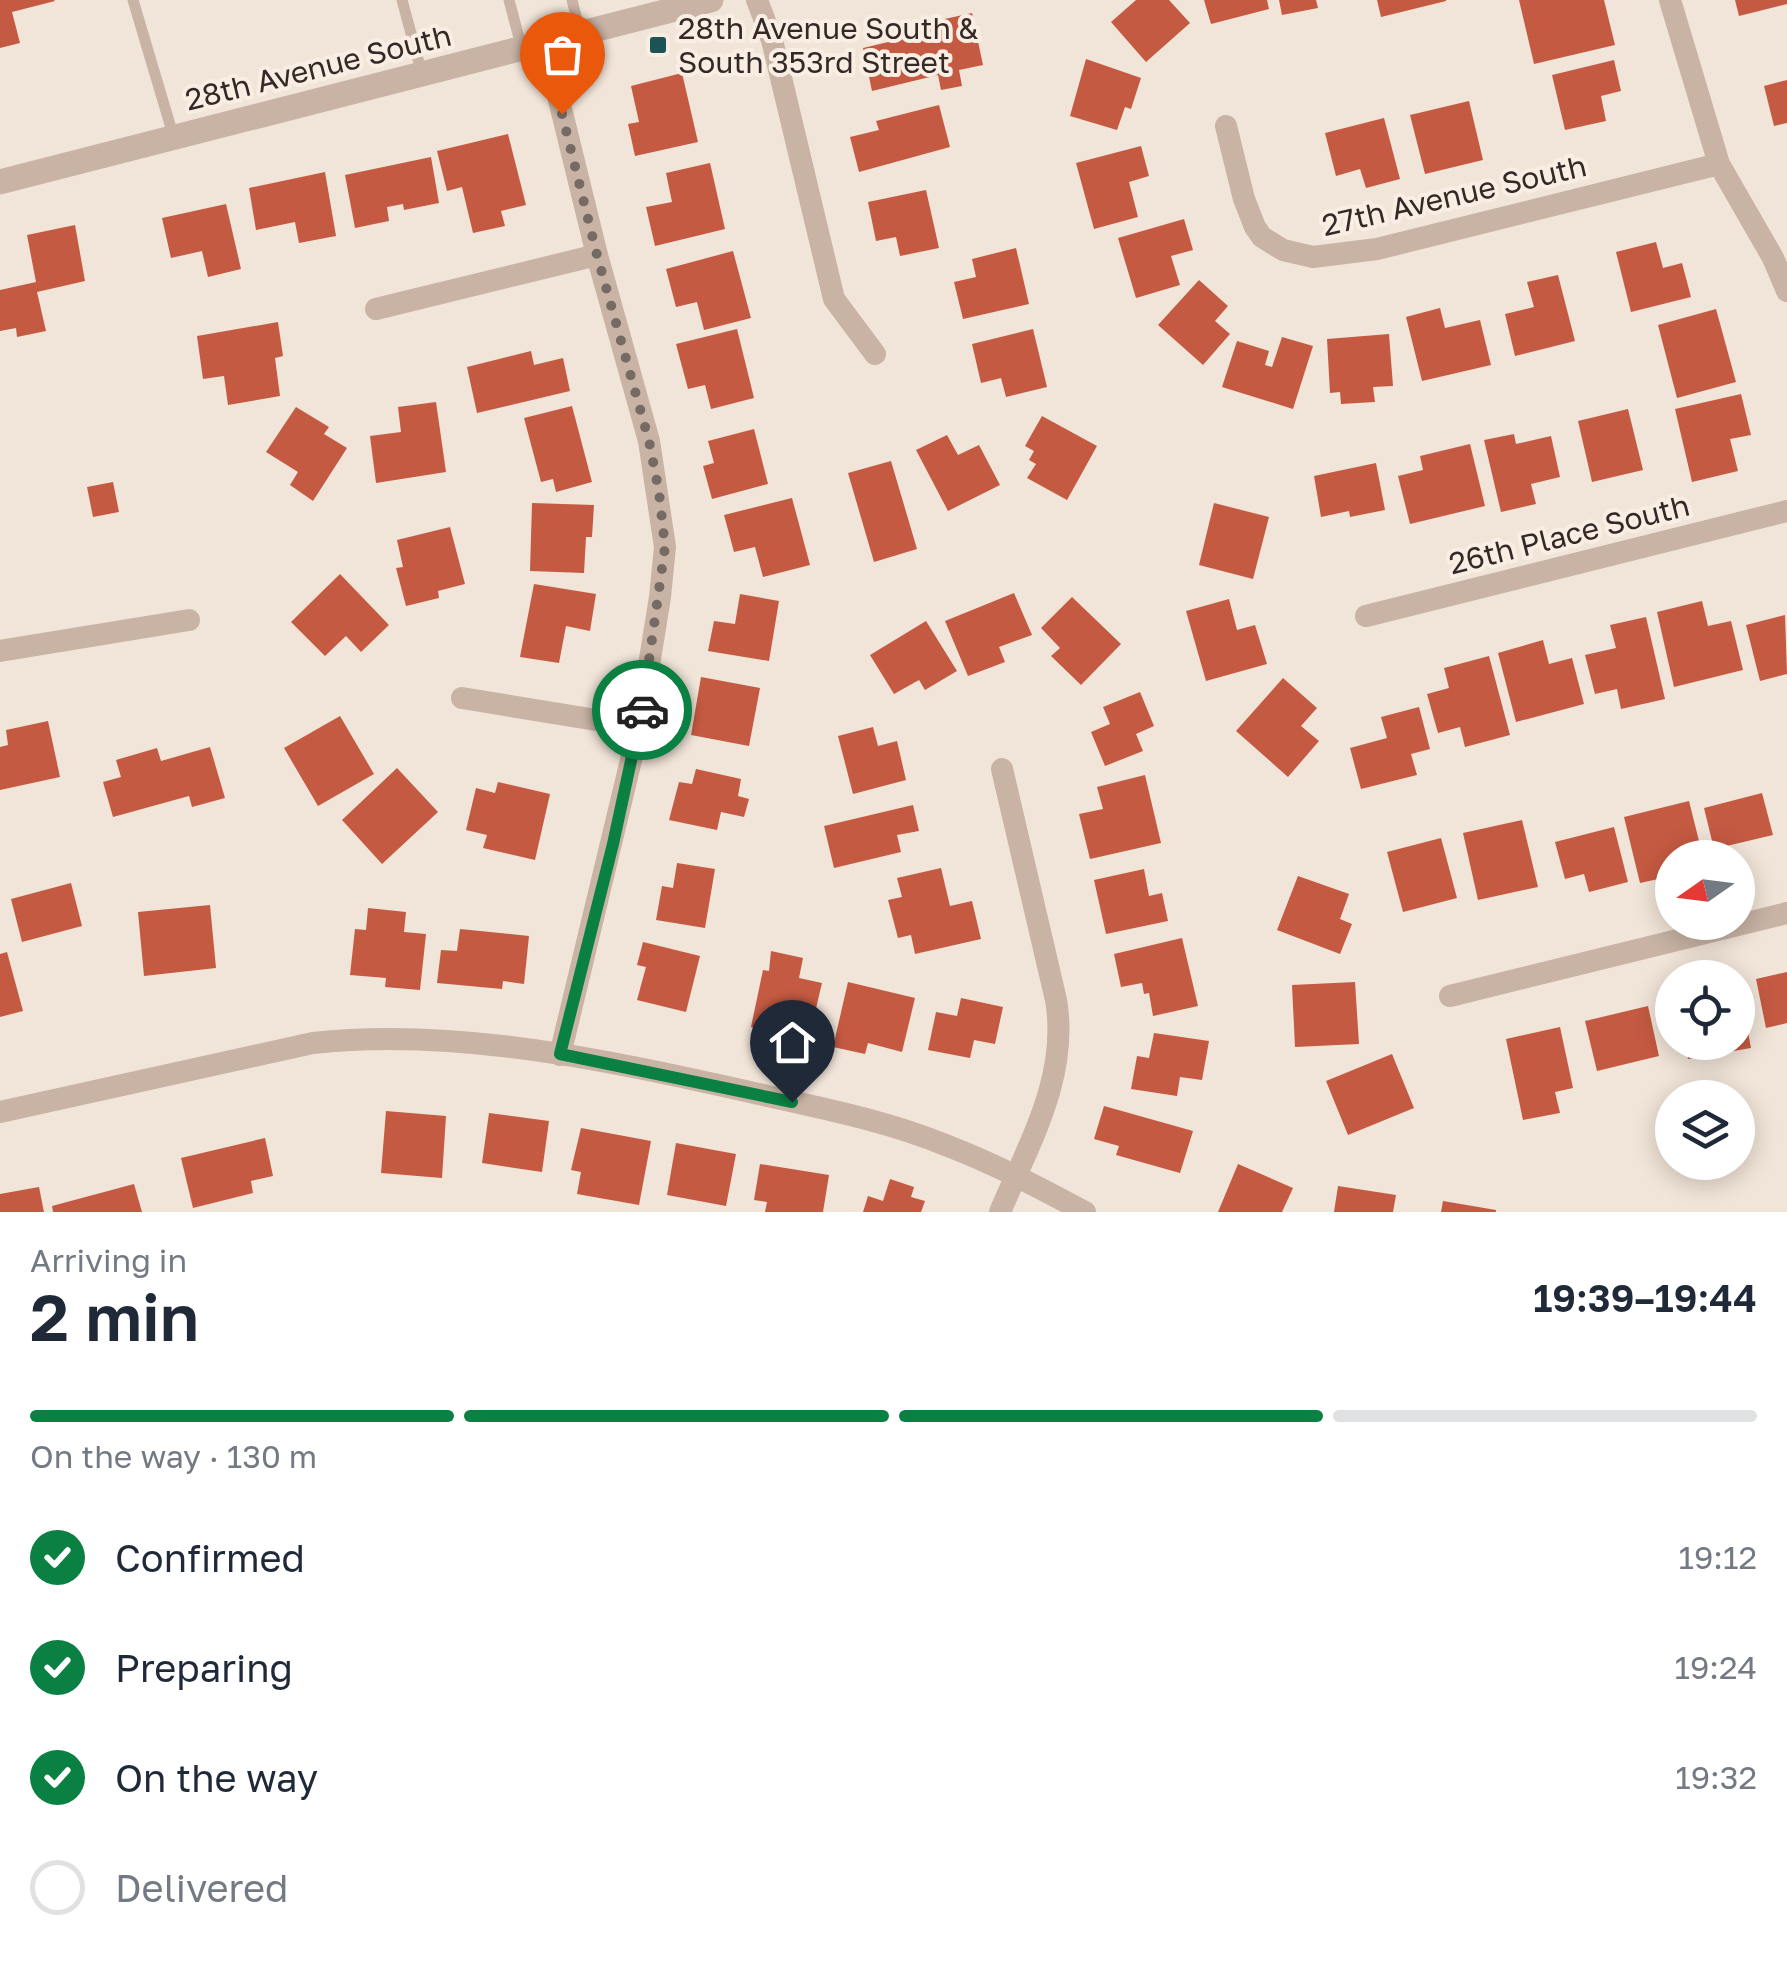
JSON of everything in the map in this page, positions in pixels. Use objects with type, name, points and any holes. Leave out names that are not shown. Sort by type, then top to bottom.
[{"type":"street","name":"28th Avenue South","points":[[2,175],[174,138],[711,0]]},
{"type":"street","points":[[757,0],[772,40],[834,299],[875,354]]},
{"type":"street","points":[[1670,0],[1718,164],[1773,258],[1787,291]]},
{"type":"street","points":[[534,46],[649,441],[665,547],[639,727],[560,1054]]},
{"type":"street","name":"27th Avenue South","points":[[1226,126],[1244,200],[1255,227],[1271,244],[1312,257],[1377,249],[1718,164]]},
{"type":"street","points":[[376,310],[597,255]]},
{"type":"street","name":"26th Place South","points":[[1366,616],[1787,511]]},
{"type":"street","points":[[0,651],[189,620]]},
{"type":"street","points":[[462,698],[639,727]]},
{"type":"street","points":[[1000,1212],[1050,1093],[1060,1036],[1056,1000],[1002,769]]},
{"type":"street","points":[[1450,996],[1787,913]]},
{"type":"street","points":[[0,1112],[292,1046],[386,1038],[560,1054],[686,1078],[875,1122],[946,1145],[1016,1175],[1085,1212]]},
{"type":"lane","points":[[133,0],[174,138]]},
{"type":"lane","points":[[402,0],[422,74]]},
{"type":"lane","points":[[509,0],[534,46]]},
{"type":"lane","points":[[572,0],[581,35]]},
{"type":"building","points":[[0,0],[55,1],[12,12],[20,43],[0,48]]},
{"type":"building","points":[[1136,0],[1169,0],[1190,23],[1146,62],[1111,22]]},
{"type":"building","points":[[1204,0],[1267,0],[1269,9],[1211,24]]},
{"type":"building","points":[[1279,0],[1316,0],[1318,8],[1282,15]]},
{"type":"building","points":[[1377,0],[1446,0],[1446,1],[1381,17]]},
{"type":"building","points":[[1519,0],[1604,0],[1615,45],[1534,64]]},
{"type":"building","points":[[1735,0],[1787,0],[1787,4],[1739,16]]},
{"type":"building","points":[[972,13],[983,65],[959,70],[962,86],[941,90],[938,75],[872,91],[863,48],[905,38],[904,34],[942,25],[940,20]]},
{"type":"building","points":[[1086,59],[1141,78],[1131,109],[1125,107],[1117,130],[1070,116]]},
{"type":"building","points":[[1614,60],[1621,91],[1601,96],[1606,121],[1565,130],[1552,75]]},
{"type":"building","points":[[682,73],[698,142],[635,156],[628,124],[639,122],[631,86]]},
{"type":"building","points":[[1787,80],[1787,123],[1774,126],[1764,86]]},
{"type":"building","points":[[1469,101],[1483,160],[1425,174],[1410,115]]},
{"type":"building","points":[[939,105],[950,147],[859,172],[850,137],[879,130],[876,121]]},
{"type":"building","points":[[1384,118],[1400,179],[1366,188],[1360,169],[1336,176],[1325,133]]},
{"type":"building","points":[[508,134],[526,205],[501,211],[505,226],[473,233],[462,187],[447,191],[437,151]]},
{"type":"building","points":[[1141,146],[1149,176],[1129,182],[1138,217],[1094,229],[1076,163]]},
{"type":"building","points":[[431,157],[439,203],[404,210],[403,204],[387,207],[389,221],[355,228],[345,175]]},
{"type":"building","points":[[710,163],[725,229],[655,246],[646,207],[672,202],[666,173]]},
{"type":"building","points":[[325,172],[336,236],[299,243],[295,222],[256,230],[249,188]]},
{"type":"building","points":[[926,190],[939,248],[900,256],[896,237],[876,241],[868,202]]},
{"type":"building","points":[[226,204],[241,269],[208,277],[202,251],[171,258],[162,218]]},
{"type":"building","points":[[1184,219],[1193,250],[1171,256],[1180,285],[1136,298],[1118,238]]},
{"type":"building","points":[[75,225],[85,281],[37,292],[46,331],[17,337],[16,328],[0,331],[0,290],[36,282],[27,235]]},
{"type":"building","points":[[1656,242],[1663,268],[1682,263],[1691,297],[1631,312],[1616,252]]},
{"type":"building","points":[[1016,248],[1029,304],[963,319],[954,282],[976,277],[972,259]]},
{"type":"building","points":[[733,251],[751,318],[704,330],[697,302],[676,307],[666,269]]},
{"type":"building","points":[[1558,275],[1575,341],[1515,356],[1505,314],[1534,307],[1527,282]]},
{"type":"building","points":[[1199,280],[1228,306],[1215,321],[1230,334],[1203,365],[1158,325]]},
{"type":"building","points":[[1440,308],[1445,328],[1480,320],[1491,365],[1422,381],[1406,317]]},
{"type":"building","points":[[1716,309],[1736,382],[1677,398],[1658,325]]},
{"type":"building","points":[[278,322],[283,356],[275,358],[280,396],[228,405],[224,376],[203,379],[197,336]]},
{"type":"building","points":[[737,329],[754,398],[711,409],[705,385],[688,389],[676,344]]},
{"type":"building","points":[[1033,329],[1047,387],[1006,397],[1001,378],[981,383],[972,344]]},
{"type":"building","points":[[1389,334],[1393,386],[1373,387],[1375,402],[1341,404],[1340,392],[1330,393],[1327,339]]},
{"type":"building","points":[[1282,337],[1313,346],[1293,409],[1222,387],[1237,341],[1269,351],[1265,365],[1272,367]]},
{"type":"building","points":[[531,351],[534,365],[563,358],[570,391],[477,413],[467,367]]},
{"type":"building","points":[[1741,394],[1751,435],[1730,439],[1738,471],[1692,482],[1675,409]]},
{"type":"building","points":[[436,402],[446,472],[376,483],[370,436],[401,432],[398,407]]},
{"type":"building","points":[[572,406],[592,482],[556,492],[553,479],[541,482],[524,418]]},
{"type":"building","points":[[296,407],[329,427],[324,434],[347,448],[313,501],[290,485],[298,472],[266,452]]},
{"type":"building","points":[[1628,409],[1643,470],[1592,482],[1578,421]]},
{"type":"building","points":[[1042,416],[1097,446],[1067,500],[1027,478],[1036,464],[1029,460],[1034,451],[1025,446]]},
{"type":"building","points":[[754,429],[768,484],[712,499],[703,466],[714,463],[708,441]]},
{"type":"building","points":[[1514,434],[1516,444],[1551,436],[1560,477],[1531,484],[1536,504],[1501,512],[1484,440]]},
{"type":"building","points":[[947,435],[958,455],[979,445],[1000,485],[948,511],[916,450]]},
{"type":"building","points":[[1470,444],[1485,506],[1410,524],[1398,476],[1423,470],[1420,456]]},
{"type":"building","points":[[891,461],[917,549],[874,562],[848,473]]},
{"type":"building","points":[[1376,463],[1385,510],[1350,517],[1349,511],[1321,517],[1314,476]]},
{"type":"building","points":[[113,482],[119,512],[93,517],[87,487]]},
{"type":"building","points":[[792,498],[810,565],[763,577],[755,547],[734,552],[724,515]]},
{"type":"building","points":[[532,503],[594,505],[592,537],[586,537],[584,573],[530,571]]},
{"type":"building","points":[[1214,503],[1269,517],[1253,579],[1199,565]]},
{"type":"building","points":[[450,527],[465,584],[438,591],[439,598],[406,606],[396,568],[403,567],[397,540]]},
{"type":"building","points":[[340,574],[389,625],[361,652],[346,636],[325,656],[291,622]]},
{"type":"building","points":[[534,584],[596,594],[590,631],[566,626],[559,663],[520,657]]},
{"type":"building","points":[[1014,593],[1032,635],[999,647],[1005,662],[968,676],[945,621]]},
{"type":"building","points":[[740,594],[779,601],[769,661],[708,651],[714,621],[735,624]]},
{"type":"building","points":[[1072,597],[1121,644],[1081,685],[1051,656],[1060,648],[1041,628]]},
{"type":"building","points":[[1229,599],[1237,630],[1255,625],[1267,664],[1206,681],[1186,611]]},
{"type":"building","points":[[1702,601],[1708,626],[1731,621],[1743,670],[1674,687],[1657,612]]},
{"type":"building","points":[[1785,615],[1787,674],[1760,681],[1746,625]]},
{"type":"building","points":[[1646,617],[1665,699],[1621,709],[1617,689],[1595,694],[1585,655],[1616,648],[1610,625]]},
{"type":"building","points":[[926,621],[957,671],[925,690],[919,680],[894,694],[870,655]]},
{"type":"building","points":[[1543,640],[1549,664],[1572,658],[1584,704],[1516,722],[1498,653]]},
{"type":"building","points":[[1489,656],[1510,735],[1465,747],[1460,727],[1438,733],[1427,694],[1449,688],[1444,668]]},
{"type":"building","points":[[701,677],[760,688],[749,746],[691,735]]},
{"type":"building","points":[[1283,678],[1317,708],[1301,726],[1319,741],[1288,777],[1236,731]]},
{"type":"building","points":[[1140,692],[1154,726],[1136,734],[1143,751],[1105,766],[1091,732],[1110,724],[1103,707]]},
{"type":"building","points":[[1419,707],[1430,749],[1411,754],[1417,775],[1361,789],[1350,748],[1387,738],[1381,717]]},
{"type":"building","points":[[340,716],[374,774],[318,806],[284,748]]},
{"type":"building","points":[[48,721],[60,777],[0,790],[0,747],[8,745],[6,730]]},
{"type":"building","points":[[873,727],[878,746],[897,741],[906,780],[853,794],[838,736]]},
{"type":"building","points":[[210,747],[225,798],[192,807],[189,796],[113,817],[103,782],[121,777],[116,760],[157,748],[161,761]]},
{"type":"building","points":[[397,768],[438,812],[382,864],[342,820]]},
{"type":"building","points":[[696,769],[741,779],[738,796],[749,799],[744,817],[721,812],[717,830],[669,820],[679,782],[692,784]]},
{"type":"building","points":[[1145,775],[1161,843],[1090,859],[1079,814],[1103,809],[1097,787]]},
{"type":"building","points":[[498,782],[550,794],[535,860],[483,848],[487,835],[466,830],[476,788],[495,793]]},
{"type":"building","points":[[1762,793],[1773,835],[1752,840],[1712,840],[1704,808]]},
{"type":"building","points":[[1689,801],[1699,840],[1655,840],[1655,880],[1640,883],[1624,817]]},
{"type":"building","points":[[913,805],[919,831],[897,835],[901,852],[834,868],[824,826]]},
{"type":"building","points":[[1522,820],[1538,887],[1478,900],[1463,833]]},
{"type":"building","points":[[1614,827],[1628,882],[1589,892],[1584,874],[1565,879],[1555,842]]},
{"type":"building","points":[[1441,838],[1457,898],[1403,912],[1387,852]]},
{"type":"building","points":[[677,863],[715,869],[705,928],[656,920],[662,886],[673,888]]},
{"type":"building","points":[[941,868],[950,906],[972,901],[981,939],[915,954],[911,935],[898,938],[888,900],[902,897],[897,878]]},
{"type":"building","points":[[1144,869],[1149,896],[1162,893],[1168,921],[1106,934],[1094,880]]},
{"type":"building","points":[[1298,876],[1349,894],[1340,919],[1352,924],[1340,954],[1277,930]]},
{"type":"building","points":[[71,883],[82,926],[22,942],[11,899]]},
{"type":"building","points":[[210,905],[216,968],[144,976],[138,912]]},
{"type":"building","points":[[368,908],[406,912],[404,932],[426,934],[420,990],[385,987],[386,978],[350,975],[355,929],[366,930]]},
{"type":"building","points":[[460,929],[529,936],[524,984],[503,981],[502,989],[437,983],[441,950],[457,951]]},
{"type":"building","points":[[1182,938],[1198,1006],[1153,1016],[1149,993],[1144,994],[1142,983],[1121,987],[1114,954]]},
{"type":"building","points":[[643,942],[700,956],[686,1012],[637,1000],[646,967],[637,965]]},
{"type":"building","points":[[771,951],[803,958],[799,978],[822,983],[813,1021],[795,1017],[790,1036],[751,1027],[763,970],[769,971]]},
{"type":"building","points":[[7,952],[23,1011],[0,1017],[0,954]]},
{"type":"building","points":[[1787,972],[1787,1023],[1766,1028],[1756,979]]},
{"type":"building","points":[[848,982],[915,998],[902,1052],[868,1043],[865,1054],[833,1047]]},
{"type":"building","points":[[1355,982],[1359,1044],[1295,1047],[1292,985]]},
{"type":"building","points":[[961,998],[1003,1007],[995,1044],[974,1040],[970,1058],[928,1050],[936,1012],[957,1016]]},
{"type":"building","points":[[1648,1006],[1655,1057],[1597,1071],[1585,1021]]},
{"type":"building","points":[[1560,1027],[1573,1088],[1555,1092],[1560,1113],[1523,1120],[1506,1039]]},
{"type":"building","points":[[1154,1033],[1209,1041],[1202,1080],[1180,1077],[1177,1096],[1131,1089],[1137,1056],[1149,1058]]},
{"type":"building","points":[[1392,1054],[1414,1108],[1348,1135],[1326,1081]]},
{"type":"building","points":[[1104,1106],[1193,1131],[1180,1173],[1116,1155],[1119,1146],[1094,1139]]},
{"type":"building","points":[[386,1111],[446,1116],[442,1178],[381,1173]]},
{"type":"building","points":[[489,1113],[549,1121],[542,1172],[482,1163]]},
{"type":"building","points":[[581,1128],[651,1141],[639,1205],[577,1194],[581,1172],[571,1170]]},
{"type":"building","points":[[265,1138],[273,1176],[251,1181],[253,1193],[193,1208],[181,1158]]},
{"type":"building","points":[[676,1143],[736,1154],[726,1206],[667,1195]]},
{"type":"building","points":[[760,1164],[829,1175],[823,1212],[765,1212],[767,1202],[754,1200]]},
{"type":"building","points":[[1238,1164],[1293,1188],[1282,1212],[1218,1212]]},
{"type":"building","points":[[890,1179],[914,1187],[911,1197],[925,1201],[921,1212],[863,1212],[868,1196],[883,1201]]},
{"type":"building","points":[[134,1184],[142,1212],[53,1212],[52,1206]]},
{"type":"building","points":[[1338,1186],[1396,1195],[1393,1212],[1334,1212]]},
{"type":"building","points":[[39,1187],[44,1212],[0,1212],[0,1194]]},
{"type":"building","points":[[1443,1201],[1496,1210],[1496,1212],[1441,1212]]},
{"type":"way so far","points":[[562,114],[659,492],[665,547],[642,710]]},
{"type":"place","name":"28th Avenue South & South 353rd Street","points":[[658,45]]},
{"type":"route","points":[[642,710],[560,1054],[792,1102]]}]
